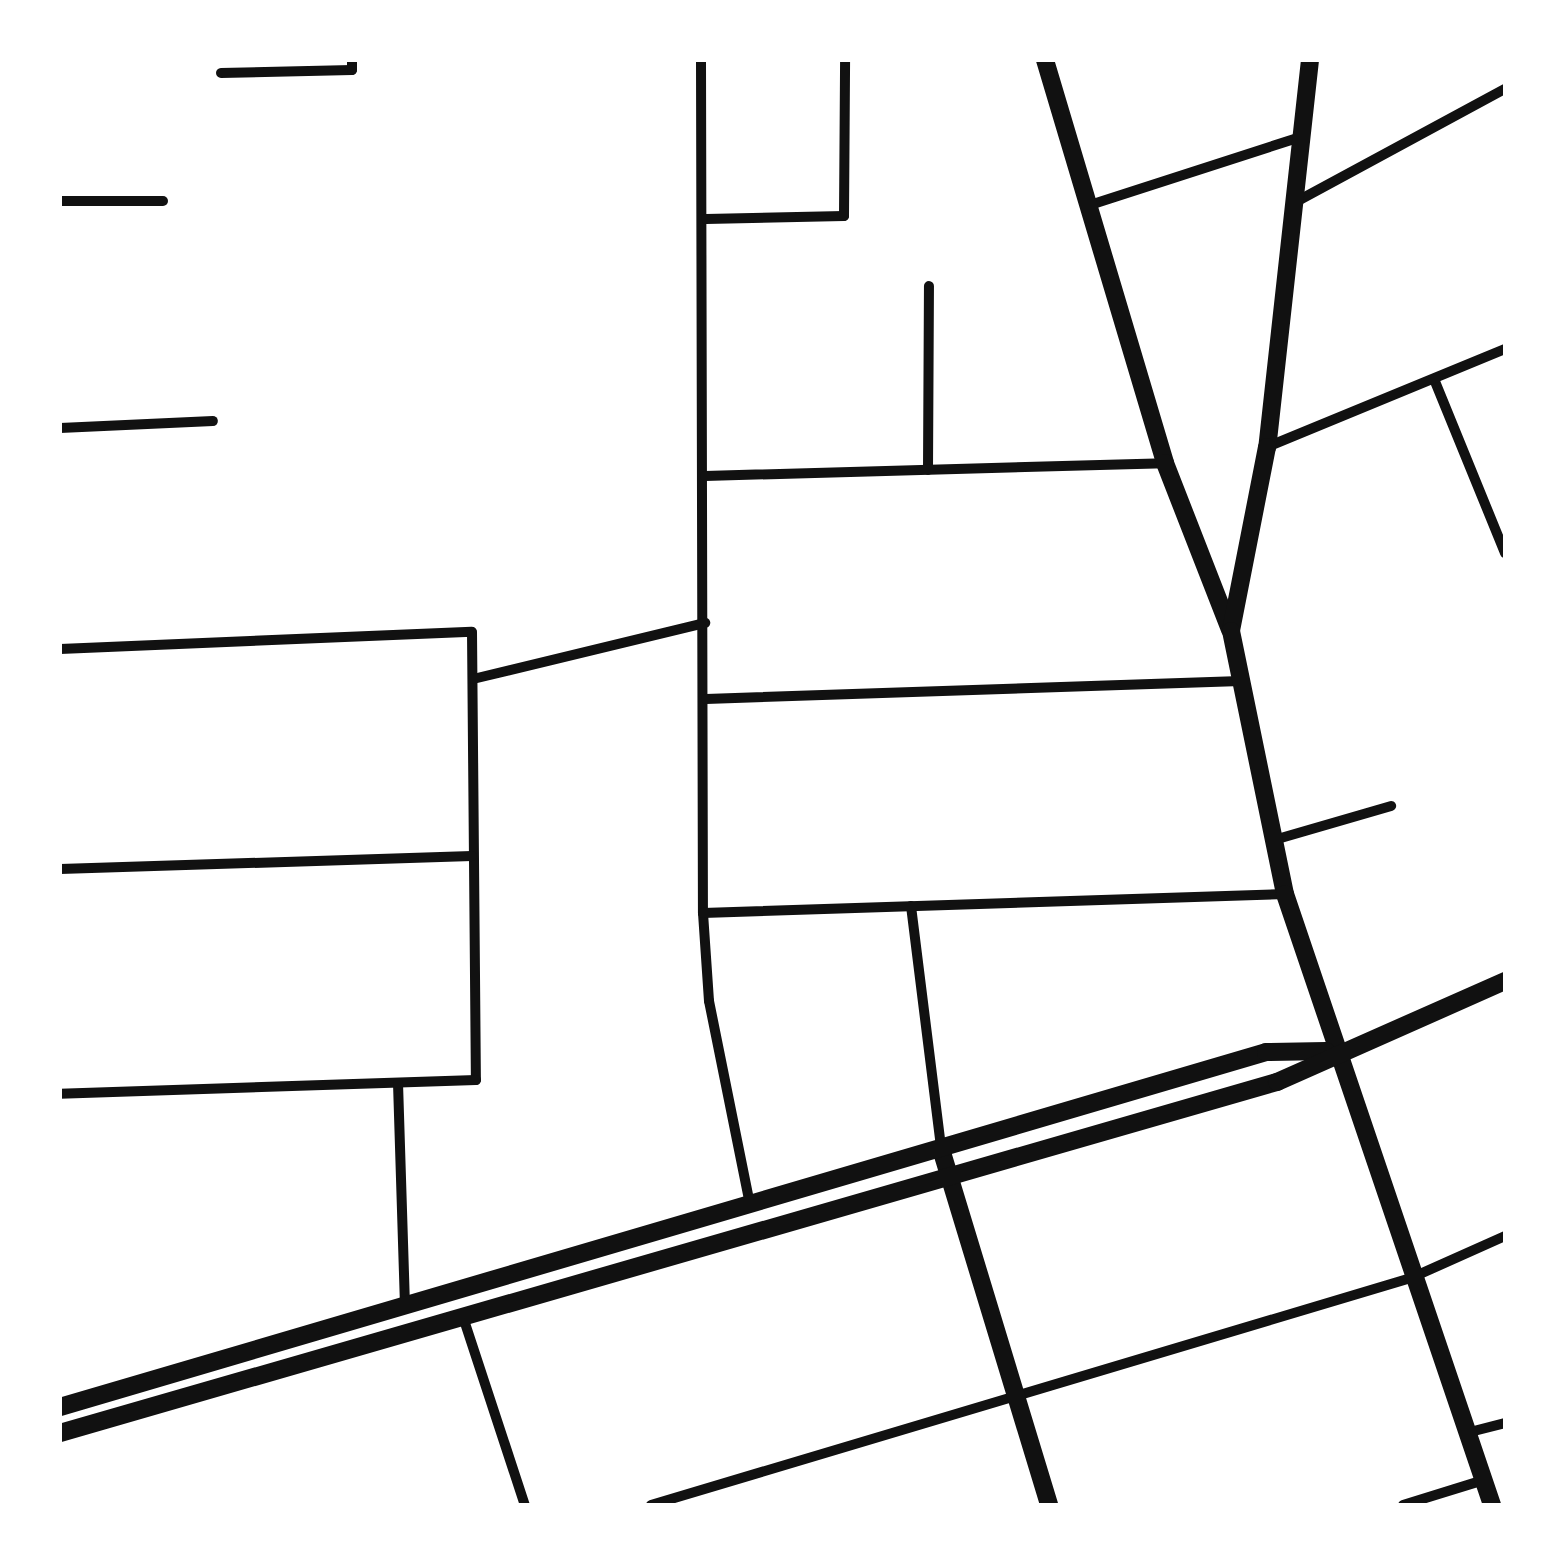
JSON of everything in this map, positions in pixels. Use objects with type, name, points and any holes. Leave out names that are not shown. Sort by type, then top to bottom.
[{"type":"street","points":[[221,73],[352,70],[352,60]]},
{"type":"street","points":[[700,60],[706,219],[704,913],[709,1001],[750,1204]]},
{"type":"street","points":[[706,219],[844,216],[846,60]]},
{"type":"street","points":[[1045,60],[1165,463],[1231,631],[1284,894],[1332,1050],[1492,1505]]},
{"type":"street","points":[[1231,631],[1267,447],[1287,207],[1310,60]]},
{"type":"street","points":[[1287,207],[1505,89]]},
{"type":"street","points":[[1090,205],[1296,138]]},
{"type":"street","points":[[60,201],[163,201]]},
{"type":"street","points":[[928,470],[929,286]]},
{"type":"street","points":[[1267,447],[1505,350]]},
{"type":"street","points":[[1434,379],[1505,553]]},
{"type":"street","points":[[60,428],[212,421]]},
{"type":"street","points":[[705,476],[1165,463]]},
{"type":"street","points":[[473,679],[705,623]]},
{"type":"street","points":[[60,648],[472,632],[476,1080],[60,1094]]},
{"type":"street","points":[[706,699],[1241,681]]},
{"type":"street","points":[[1274,840],[1391,806]]},
{"type":"street","points":[[60,869],[472,856]]},
{"type":"street","points":[[704,913],[1284,894]]},
{"type":"street","points":[[911,906],[941,1150],[1049,1505]]},
{"type":"street","points":[[60,1432],[464,1320],[1277,1082],[1332,1050],[1505,981]]},
{"type":"street","points":[[60,1407],[1266,1052],[1332,1050]]},
{"type":"street","points":[[398,1083],[405,1306]]},
{"type":"street","points":[[651,1505],[1410,1278],[1505,1236]]},
{"type":"street","points":[[464,1320],[524,1505]]},
{"type":"street","points":[[1466,1433],[1505,1423]]},
{"type":"street","points":[[1403,1505],[1484,1480]]}]
